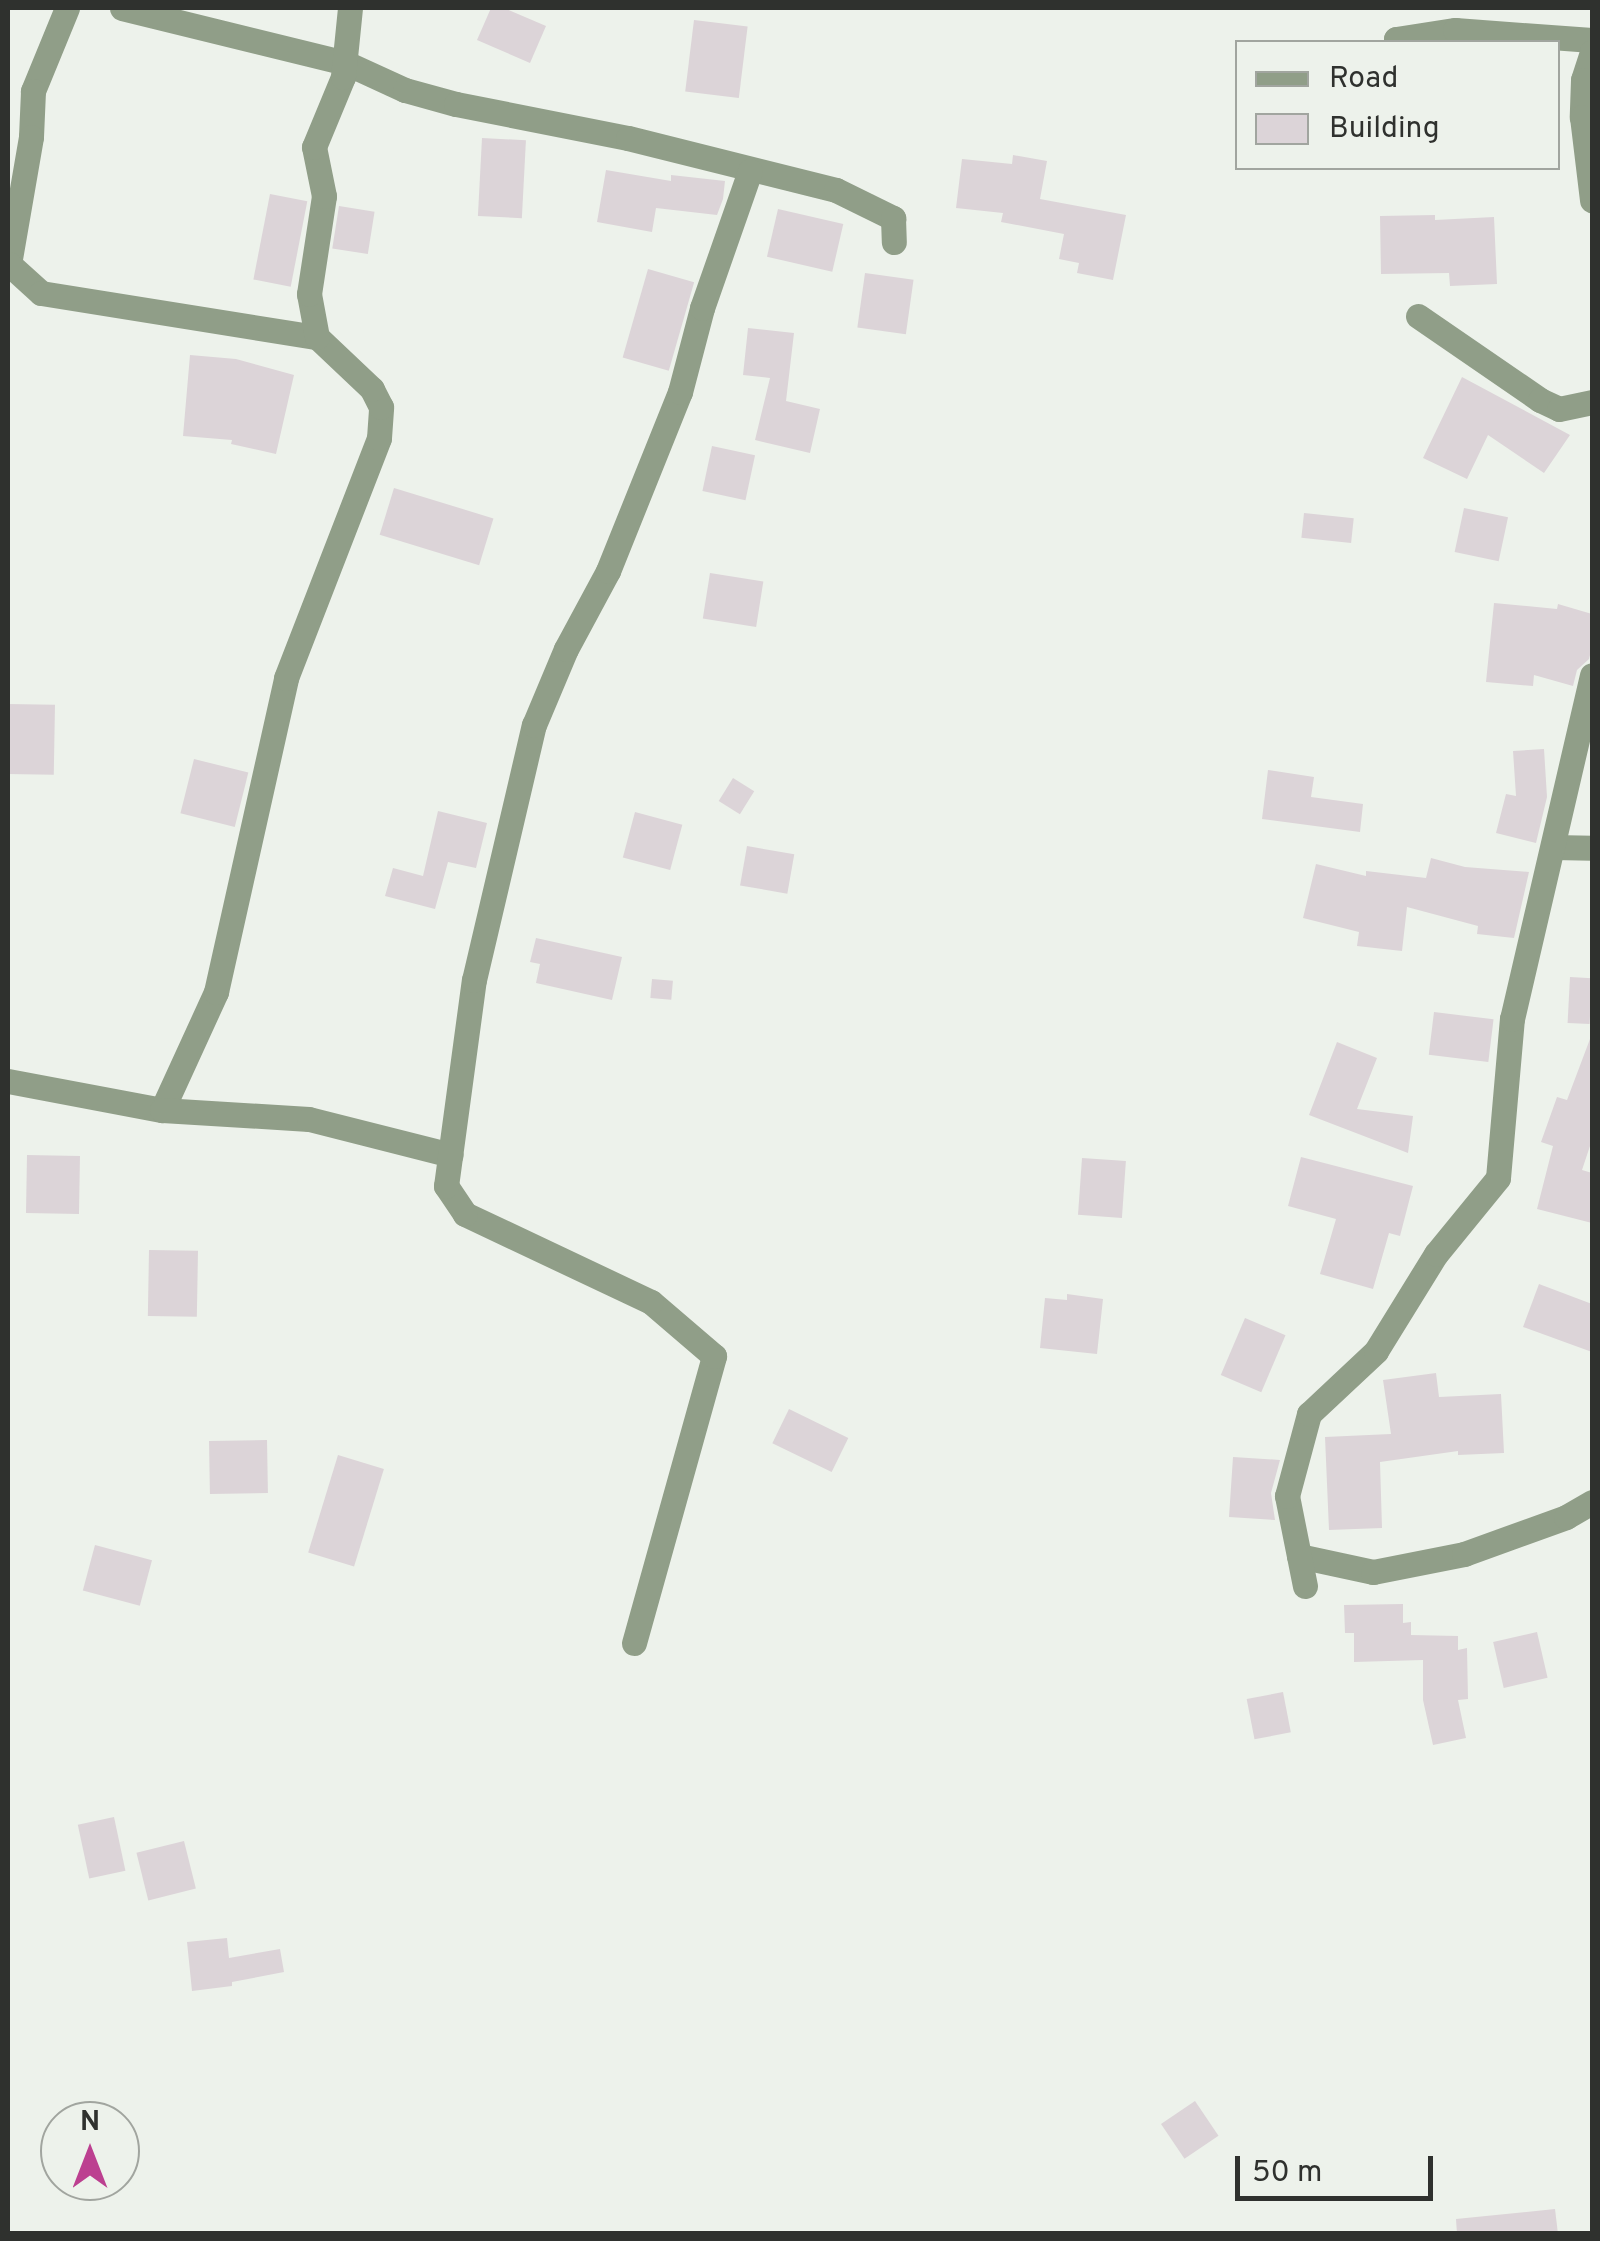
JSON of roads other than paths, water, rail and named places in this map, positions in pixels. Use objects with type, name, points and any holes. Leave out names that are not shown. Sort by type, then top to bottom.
[{"type":"street","points":[[66,8],[33,90],[31,137],[9,264],[42,293],[317,337],[372,389],[381,407],[379,438],[286,678],[216,992],[162,1110]]},
{"type":"street","points":[[122,8],[346,63],[406,90],[456,104],[643,142],[750,172],[836,190],[893,218],[894,242]]},
{"type":"street","points":[[317,337],[309,294],[324,196],[314,147],[346,63],[350,8]]},
{"type":"street","points":[[1396,40],[1456,30],[1592,40]]},
{"type":"street","points":[[1592,52],[1584,80],[1582,117],[1592,200]]},
{"type":"street","points":[[634,1643],[714,1356],[651,1302],[465,1214],[446,1186],[474,980],[534,725],[566,649],[608,570],[680,392],[702,308],[750,172]]},
{"type":"street","points":[[1418,316],[1428,327],[1550,404],[1572,408],[1592,402]]},
{"type":"street","points":[[1305,1586],[1287,1496],[1309,1414],[1376,1351],[1436,1254],[1498,1178],[1512,1019],[1592,675]]},
{"type":"street","points":[[1553,847],[1592,848]]},
{"type":"street","points":[[8,1080],[162,1110],[309,1119],[450,1155]]},
{"type":"street","points":[[1299,1556],[1373,1572],[1464,1554],[1566,1517],[1592,1502]]}]
